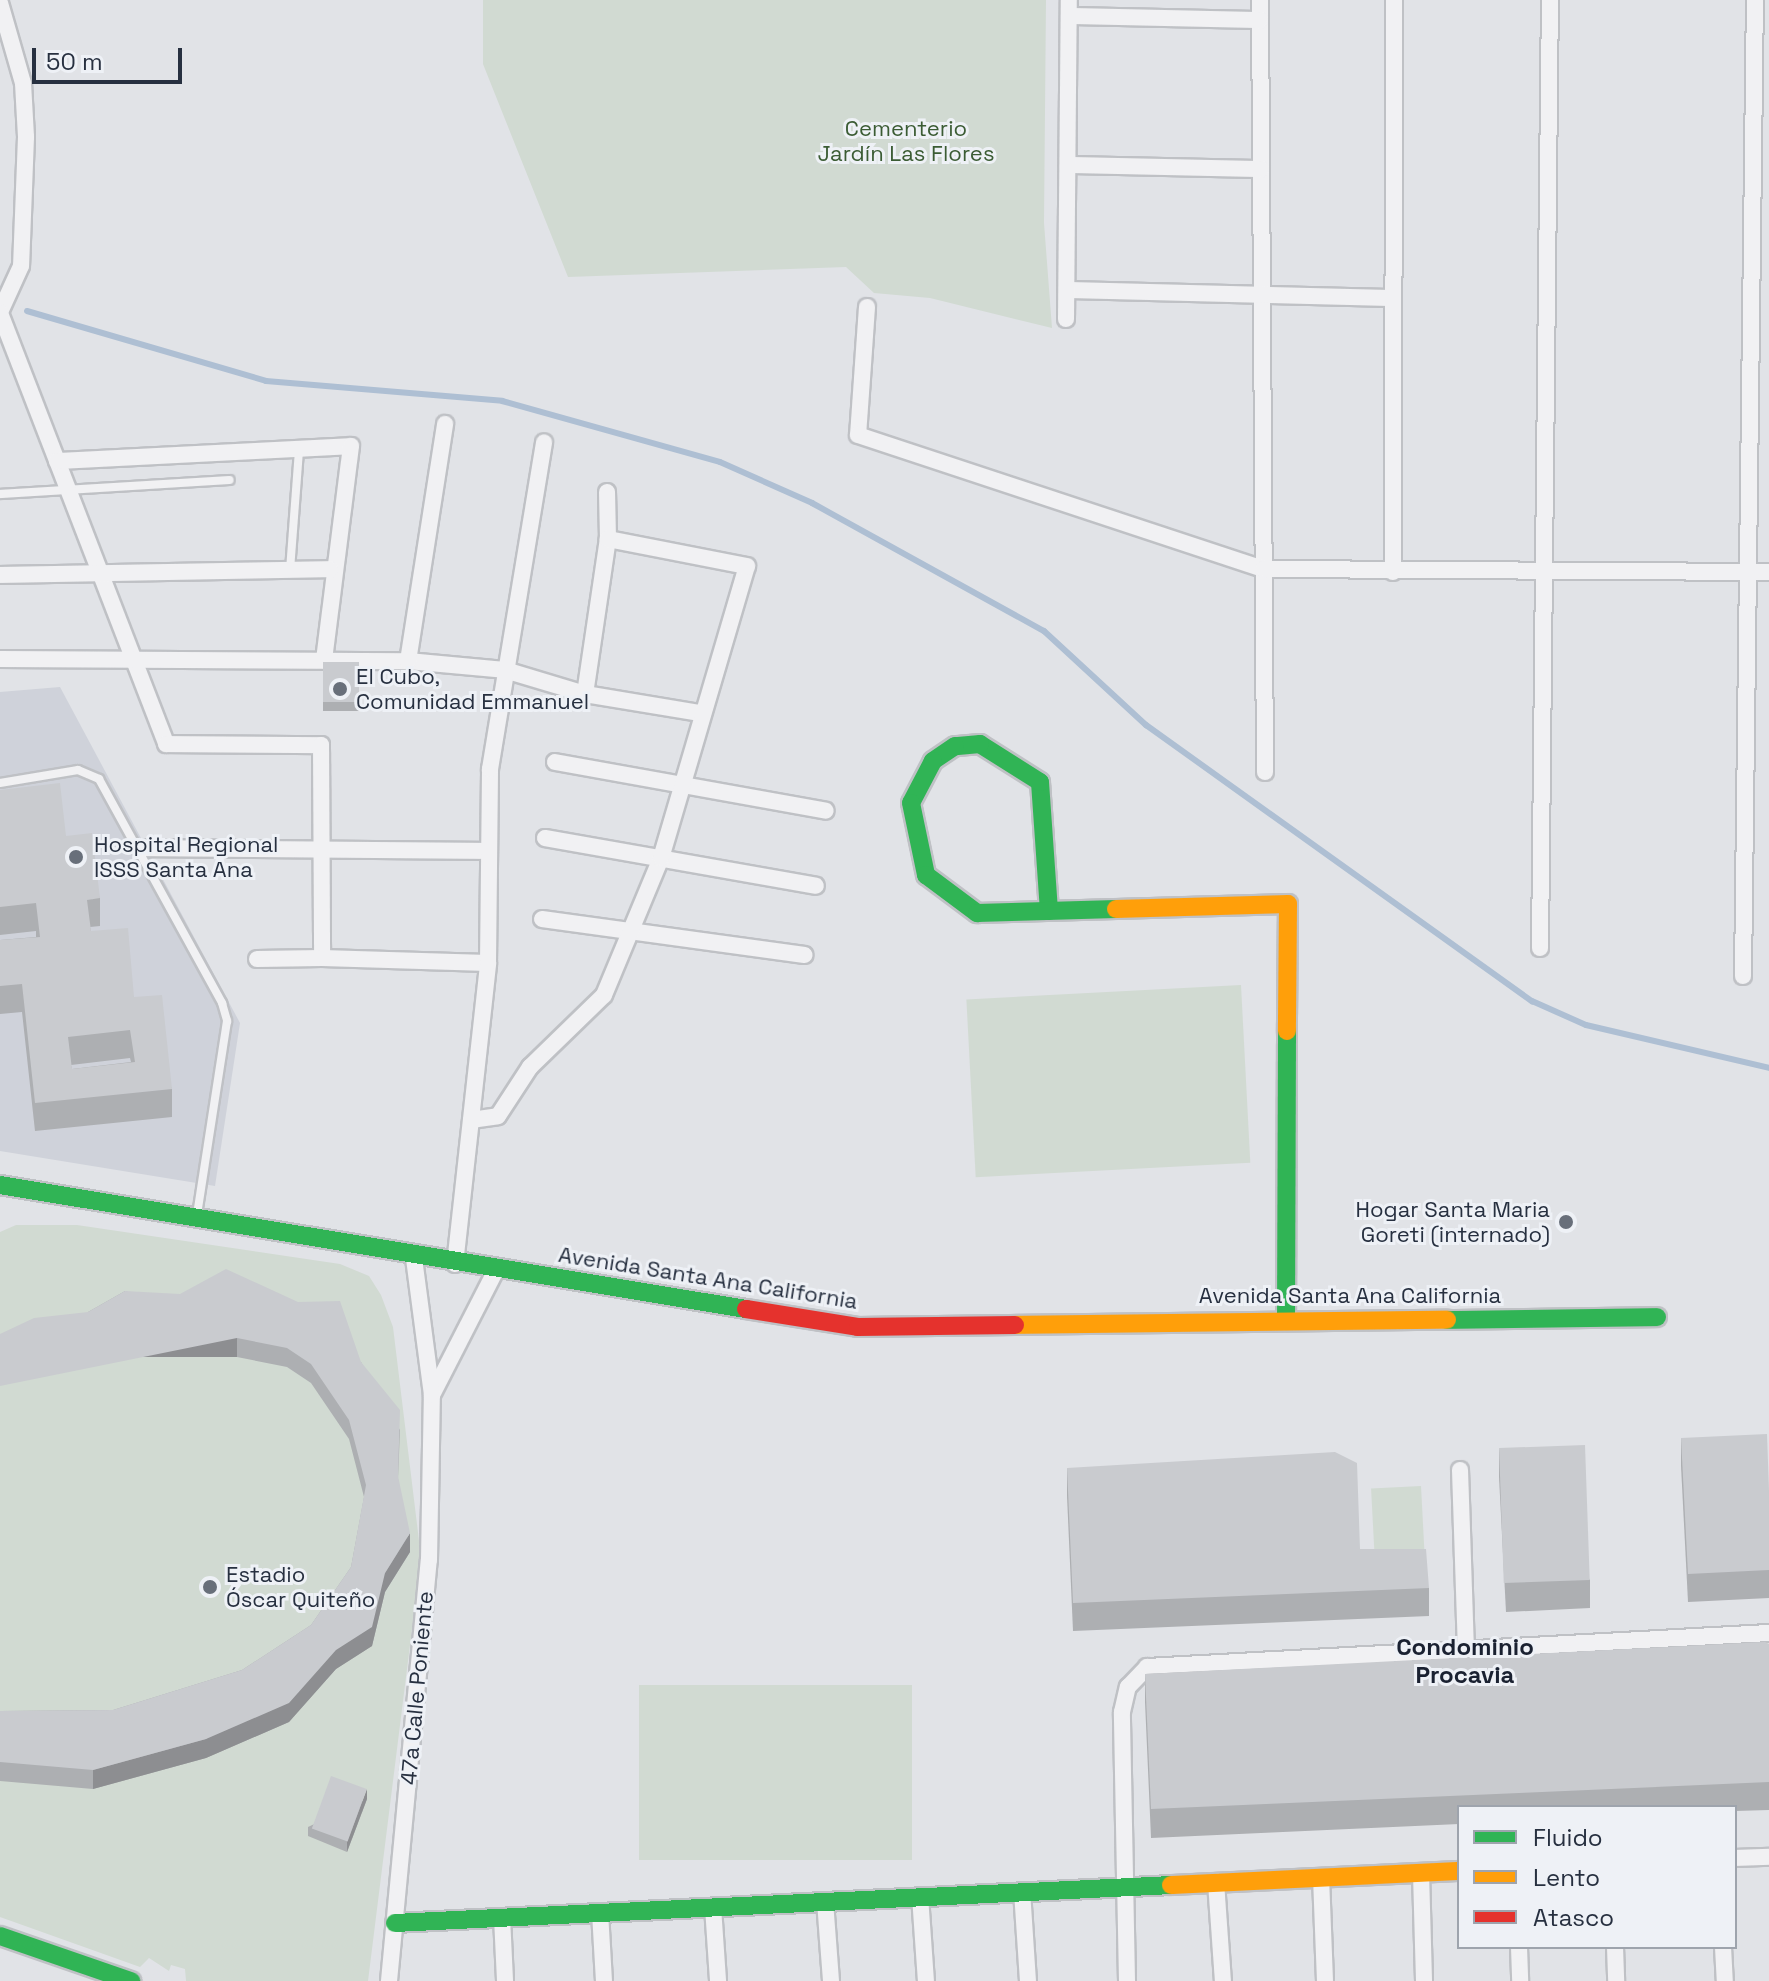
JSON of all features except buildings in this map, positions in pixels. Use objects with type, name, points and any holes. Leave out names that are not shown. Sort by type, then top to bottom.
[{"type":"street","points":[[1260,0],[1265,772]]},
{"type":"street","points":[[1393,572],[1394,0]]},
{"type":"street","points":[[1540,948],[1550,0]]},
{"type":"street","points":[[1743,976],[1755,0]]},
{"type":"street","points":[[0,3],[23,83],[26,137],[21,266],[0,312],[166,744],[321,745],[322,958]]},
{"type":"street","points":[[1066,319],[1069,8],[1260,20]]},
{"type":"street","points":[[1068,165],[1261,169]]},
{"type":"street","points":[[1067,290],[1392,298]]},
{"type":"street","points":[[867,307],[858,435],[1264,569],[1769,572]]},
{"type":"street","points":[[408,661],[445,424]]},
{"type":"street","points":[[455,1264],[488,963],[490,769],[544,442]]},
{"type":"street","points":[[57,461],[351,446],[330,569],[324,660]]},
{"type":"street","points":[[585,694],[608,539],[607,492]]},
{"type":"street","points":[[471,1120],[498,1116],[530,1067],[591,1013],[661,858],[700,713],[747,566],[608,539]]},
{"type":"street","points":[[0,575],[330,569]]},
{"type":"street","points":[[0,659],[408,661],[505,670],[585,694],[700,713]]},
{"type":"street","points":[[1049,911],[1045,790],[988,747],[955,746],[924,770],[911,803],[926,875],[967,911],[1049,911],[1288,904],[1286,1321]]},
{"type":"street","points":[[555,762],[826,811]]},
{"type":"street","points":[[545,838],[816,886]]},
{"type":"street","points":[[140,848],[322,846],[488,851]]},
{"type":"street","points":[[542,919],[805,955]]},
{"type":"street","points":[[257,959],[488,963]]},
{"type":"street","name":"Avenida Santa Ana California","points":[[0,1185],[414,1259],[497,1268],[858,1327],[1657,1317]]},
{"type":"street","name":"47a Calle Poniente","points":[[389,1981],[429,1560],[432,1395],[414,1259]]},
{"type":"street","name":"47a Calle Poniente","points":[[432,1395],[497,1268]]},
{"type":"street","points":[[1460,1470],[1466,1647]]},
{"type":"street","points":[[1127,1981],[1122,1712],[1136,1674],[1162,1664],[1769,1633]]},
{"type":"street","points":[[1737,1858],[1769,1857]]},
{"type":"street","points":[[395,1923],[1457,1871]]},
{"type":"street","points":[[1421,1873],[1424,1981]]},
{"type":"street","points":[[1321,1877],[1325,1981]]},
{"type":"street","points":[[1216,1882],[1223,1981]]},
{"type":"street","points":[[1022,1891],[1028,1981]]},
{"type":"street","points":[[920,1896],[926,1981]]},
{"type":"street","points":[[825,1901],[831,1981]]},
{"type":"street","points":[[713,1907],[718,1981]]},
{"type":"street","points":[[600,1912],[604,1981]]},
{"type":"street","points":[[502,1917],[505,1981]]},
{"type":"street","points":[[0,1936],[131,1981]]},
{"type":"street","points":[[1519,1949],[1520,1981]]},
{"type":"street","points":[[1615,1949],[1616,1981]]},
{"type":"street","points":[[1723,1949],[1725,1981]]},
{"type":"lane","points":[[290,570],[299,448]]},
{"type":"lane","points":[[0,494],[230,480]]},
{"type":"lane","points":[[0,783],[88,772],[140,848],[227,1021],[196,1220]]},
{"type":"shaded area","name":"Hospital Regional ISSS Santa Ana","points":[[60,687],[240,1023],[215,1186],[0,1151],[0,692]]},
{"type":"green space","name":"Cementerio Jardín Las Flores","points":[[483,0],[1046,0],[1044,223],[1052,328],[930,298],[874,293],[846,267],[568,277],[483,64]]},
{"type":"green space","points":[[1241,985],[1250,1163],[976,1177],[966,999]]},
{"type":"green space","name":"Estadio Óscar Quiteño","points":[[16,1225],[77,1225],[340,1264],[369,1276],[381,1295],[393,1327],[421,1557],[368,1981],[186,1981],[185,1969],[171,1965],[169,1971],[149,1958],[140,1967],[0,1917],[0,1232]]},
{"type":"green space","points":[[1421,1486],[1425,1563],[1375,1566],[1371,1489]]},
{"type":"green space","points":[[639,1685],[912,1685],[912,1860],[639,1860]]},
{"type":"waterway","points":[[27,311],[266,381],[502,401],[720,462],[812,503],[1044,631],[1146,725],[1532,1001],[1586,1025],[1769,1068]]},
{"type":"traffic: fast","points":[[1049,911],[1040,782],[980,744],[955,746],[933,761],[911,803],[926,875],[977,913],[1116,909]]},
{"type":"traffic: fast","points":[[1286,1321],[1287,1031]]},
{"type":"traffic: fast","points":[[0,1185],[746,1309]]},
{"type":"traffic: fast","points":[[1447,1320],[1657,1317]]},
{"type":"traffic: fast","points":[[395,1923],[1171,1885]]},
{"type":"traffic: fast","points":[[0,1936],[131,1981]]},
{"type":"traffic: slow","points":[[1116,909],[1288,904],[1287,1031]]},
{"type":"traffic: slow","points":[[1015,1325],[1447,1320]]},
{"type":"traffic: slow","points":[[1171,1885],[1457,1871]]},
{"type":"traffic: jam","points":[[746,1309],[858,1327],[1015,1325]]},
{"type":"place","name":"El Cubo, Comunidad Emmanuel","points":[[340,689]]},
{"type":"place","name":"Hospital Regional ISSS Santa Ana","points":[[76,857]]},
{"type":"place","name":"Hogar Santa Maria Goreti (internado)","points":[[1566,1222]]},
{"type":"place","name":"Estadio Óscar Quiteño","points":[[210,1587]]},
{"type":"district","name":"Condominio Procavia","points":[[1465,1661]]}]
